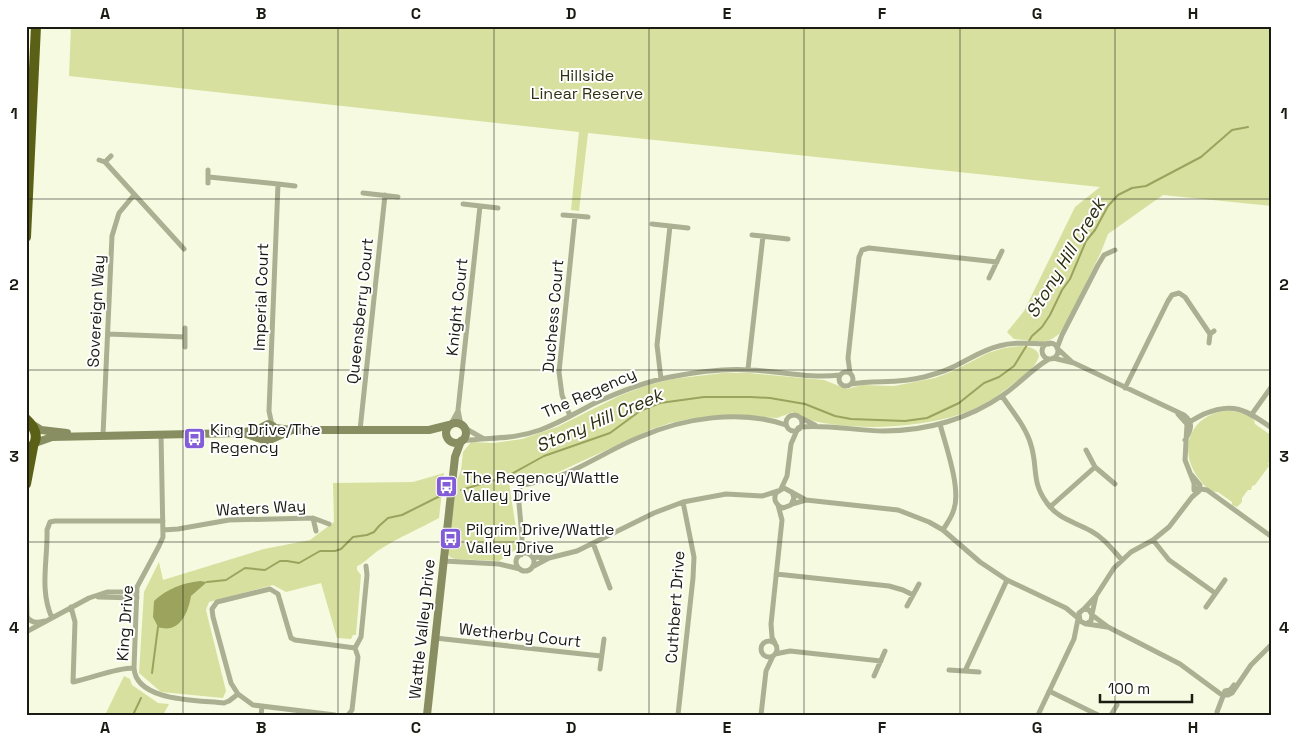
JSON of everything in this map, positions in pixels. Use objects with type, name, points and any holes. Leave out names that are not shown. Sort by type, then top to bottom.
[{"type":"highway","points":[[26,237],[36,26]]},
{"type":"highway","points":[[26,484],[31,447],[36,434],[28,421]]},
{"type":"street","points":[[105,162],[110,156]]},
{"type":"street","points":[[99,160],[105,162],[184,249]]},
{"type":"street","points":[[208,170],[208,180],[294,186]]},
{"type":"street","name":"Imperial Court","points":[[262,427],[268,411],[278,184]]},
{"type":"street","points":[[362,193],[398,197]]},
{"type":"street","name":"Sovereign Way","points":[[103,435],[113,230],[122,209],[134,195]]},
{"type":"street","name":"Queensberry Court","points":[[360,430],[385,196]]},
{"type":"street","points":[[463,204],[498,208]]},
{"type":"street","name":"Knight Court","points":[[462,426],[458,410],[480,206]]},
{"type":"street","points":[[564,215],[588,218]]},
{"type":"street","name":"Duchess Court","points":[[570,416],[562,396],[559,372],[575,216]]},
{"type":"street","points":[[652,224],[688,228]]},
{"type":"street","points":[[661,379],[657,345],[670,226]]},
{"type":"street","points":[[752,235],[788,239]]},
{"type":"street","points":[[748,369],[763,236]]},
{"type":"street","points":[[997,262],[869,248],[862,250],[859,257],[848,358],[839,379],[840,384],[845,386],[866,381],[900,382],[926,377],[954,367],[986,350],[1012,343],[1049,344],[1057,348],[1074,363],[1176,412],[1189,423]]},
{"type":"street","points":[[520,569],[517,565],[522,537],[519,488],[523,485],[566,473],[641,436],[677,425],[715,418],[774,421],[787,426],[791,430],[816,425],[883,431],[920,429],[979,410],[1002,396],[1034,369],[1057,356],[1057,348],[1062,335],[1101,259],[1108,252],[1115,250]]},
{"type":"street","points":[[989,278],[1002,251]]},
{"type":"street","points":[[1125,388],[1172,295],[1179,293],[1185,297],[1212,333],[1209,343]]},
{"type":"street","points":[[184,347],[185,328]]},
{"type":"street","points":[[108,334],[185,337]]},
{"type":"street","points":[[1034,369],[1045,346],[1062,335]]},
{"type":"street","points":[[1031,344],[1051,359],[1074,363]]},
{"type":"street","points":[[848,358],[853,380],[852,384]]},
{"type":"street","name":"The Regency","points":[[461,441],[523,436],[556,424],[618,393],[661,379],[718,370],[748,369],[824,377],[842,374]]},
{"type":"street","points":[[842,374],[851,374],[866,381]]},
{"type":"street","name":"The Regency","points":[[824,377],[840,384]]},
{"type":"street","points":[[1252,414],[1272,386]]},
{"type":"street","points":[[1002,396],[1029,438],[1033,451],[1034,469],[1038,486],[1050,507],[1066,520],[1097,534],[1122,560]]},
{"type":"street","points":[[1189,423],[1214,409],[1225,407],[1235,408],[1252,414],[1272,428]]},
{"type":"street","name":"Knight Court","points":[[450,425],[458,410]]},
{"type":"street","name":"Imperial Court","points":[[268,411],[273,426]]},
{"type":"street","points":[[774,421],[795,415],[816,425]]},
{"type":"street","points":[[788,417],[787,426],[792,444]]},
{"type":"street","points":[[766,671],[774,655],[776,645],[772,637],[771,624],[782,520],[775,498],[787,476],[792,444],[801,422],[799,418]]},
{"type":"street","points":[[28,421],[46,431],[71,435]]},
{"type":"street","points":[[31,447],[52,437],[71,435],[238,433],[268,424],[292,430],[430,430],[456,423],[484,439]]},
{"type":"street","points":[[1189,423],[1185,460],[1198,489]]},
{"type":"street","points":[[940,424],[956,492],[954,508],[944,530]]},
{"type":"street","points":[[448,440],[446,433],[450,425]]},
{"type":"street","points":[[273,426],[276,433],[274,438]]},
{"type":"street","points":[[430,430],[455,443],[461,441],[465,436],[462,426]]},
{"type":"street","points":[[262,427],[260,434],[263,439]]},
{"type":"street","points":[[238,433],[268,441],[292,430]]},
{"type":"street","name":"King Drive","points":[[161,434],[162,541],[141,579],[137,595],[134,668],[137,681],[159,695],[224,703],[238,694]]},
{"type":"street","name":"Wattle Valley Drive","points":[[448,440],[455,457]]},
{"type":"street","name":"Wattle Valley Drive","points":[[427,715],[455,457],[461,441]]},
{"type":"street","points":[[1086,450],[1095,467],[1114,484]]},
{"type":"street","points":[[1050,507],[1095,467]]},
{"type":"street","points":[[782,520],[794,498],[787,476]]},
{"type":"street","points":[[1198,489],[1207,490],[1272,537]]},
{"type":"street","points":[[1038,715],[1074,639],[1079,613],[1096,596],[1108,574],[1131,552],[1153,540],[1174,522],[1198,489]]},
{"type":"street","points":[[444,561],[500,564],[528,571],[549,558],[577,551],[654,513],[683,502],[726,494],[762,496],[779,490],[791,491],[806,500]]},
{"type":"street","points":[[762,496],[783,508],[806,500],[898,510],[944,530],[980,562],[1007,580],[1066,608],[1082,623],[1108,627]]},
{"type":"street","name":"Cuthbert Drive","points":[[678,715],[694,557],[683,502]]},
{"type":"street","points":[[313,518],[316,531]]},
{"type":"street","name":"Waters Way","points":[[163,530],[229,520],[313,518],[329,524]]},
{"type":"street","points":[[52,618],[46,604],[44,592],[47,526],[50,522],[163,521]]},
{"type":"street","points":[[522,537],[534,566]]},
{"type":"street","points":[[1153,540],[1169,560],[1215,593]]},
{"type":"street","points":[[593,544],[610,588]]},
{"type":"street","points":[[500,564],[519,557],[549,558]]},
{"type":"street","points":[[348,715],[352,710],[358,657],[355,648],[360,637],[367,576],[366,566]]},
{"type":"street","points":[[26,569],[27,617],[35,622],[45,621]]},
{"type":"street","points":[[776,574],[889,586],[913,594]]},
{"type":"street","points":[[965,671],[1007,580]]},
{"type":"street","points":[[1206,607],[1225,580]]},
{"type":"street","points":[[907,606],[919,584]]},
{"type":"street","points":[[334,715],[262,707],[247,702],[238,694],[231,683],[212,609],[217,602],[270,589],[278,594],[291,638],[355,648]]},
{"type":"street","points":[[26,632],[71,607],[107,592],[137,595]]},
{"type":"street","points":[[1074,639],[1092,619],[1096,596]]},
{"type":"street","points":[[71,607],[75,622],[73,682],[124,668],[134,668]]},
{"type":"street","points":[[1066,608],[1089,610],[1108,627],[1171,658],[1224,694]]},
{"type":"street","points":[[762,715],[766,671],[761,646],[771,624]]},
{"type":"street","name":"Wetherby Court","points":[[435,638],[602,656]]},
{"type":"street","name":"Wetherby Court","points":[[600,669],[604,639]]},
{"type":"street","points":[[764,642],[769,640],[790,651],[880,661]]},
{"type":"street","points":[[1216,714],[1224,694],[1240,680],[1251,665],[1272,644]]},
{"type":"street","points":[[763,654],[769,657],[790,651]]},
{"type":"street","points":[[874,676],[886,651]]},
{"type":"street","points":[[948,670],[979,672]]},
{"type":"street","points":[[1049,691],[1098,715]]},
{"type":"street","points":[[1111,715],[1117,705]]},
{"type":"street","points":[[262,707],[262,715]]},
{"type":"green space","name":"Hillside Linear Reserve","points":[[71,26],[1272,26],[1272,206],[1163,195],[1108,234],[1067,322],[1059,334],[1044,342],[1014,339],[1007,332],[1024,311],[1075,207],[1100,187],[588,133],[579,211],[571,210],[579,132],[69,76]]},
{"type":"green space","points":[[1020,346],[1029,347],[1038,353],[1039,356],[1035,364],[1029,371],[982,405],[945,419],[908,425],[868,427],[830,424],[805,419],[793,412],[777,418],[731,415],[690,419],[652,429],[552,475],[509,483],[518,541],[517,549],[499,561],[455,559],[450,557],[446,550],[453,491],[461,470],[463,452],[471,442],[494,443],[522,439],[557,427],[619,396],[645,386],[672,379],[723,373],[749,373],[824,380],[847,389],[862,385],[894,386],[935,378],[988,353]]},
{"type":"green space","points":[[1223,411],[1240,412],[1254,420],[1255,424],[1272,436],[1272,461],[1268,463],[1269,466],[1255,485],[1252,486],[1251,490],[1248,490],[1237,507],[1232,505],[1232,502],[1218,492],[1206,487],[1193,470],[1189,459],[1188,448],[1194,429],[1201,421]]},
{"type":"green space","points":[[444,473],[439,518],[386,546],[357,566],[357,570],[361,575],[356,635],[353,635],[351,639],[337,638],[321,583],[286,592],[273,585],[209,602],[206,610],[226,691],[223,698],[161,692],[139,673],[144,592],[159,562],[163,580],[264,549],[310,540],[334,522],[333,483],[413,482]]},
{"type":"green space","points":[[124,676],[130,679],[132,685],[158,703],[169,704],[163,715],[105,715]]},
{"type":"shaded area","points":[[200,581],[207,582],[191,596],[188,609],[181,621],[172,628],[158,627],[153,617],[154,601],[175,587]]},
{"type":"waterway","name":"Stony Hill Creek","points":[[1029,341],[1050,315],[1062,290],[1070,279],[1086,241],[1095,230],[1108,206],[1118,195],[1132,188],[1146,186],[1201,157],[1232,130],[1248,127]]},
{"type":"waterway","name":"Stony Hill Creek","points":[[461,490],[508,476],[544,456],[610,433],[640,411],[660,403],[704,397],[770,398],[805,404],[835,416],[851,419],[905,421],[927,418],[959,403],[984,383],[999,377],[1014,366],[1027,345]]},
{"type":"waterway","name":"Stony Hill Creek","points":[[207,582],[226,580],[245,568],[265,570],[280,561],[299,563],[320,551],[341,549],[353,537],[374,532],[388,518],[402,515],[440,496]]},
{"type":"waterway","name":"Stony Hill Creek","points":[[152,673],[158,627]]},
{"type":"waterway","name":"Stony Hill Creek","points":[[133,715],[141,698]]},
{"type":"place","name":"King Drive/The Regency","points":[[194,438]]},
{"type":"place","name":"The Regency/Wattle Valley Drive","points":[[447,486]]},
{"type":"place","name":"Pilgrim Drive/Wattle Valley Drive","points":[[450,538]]}]
